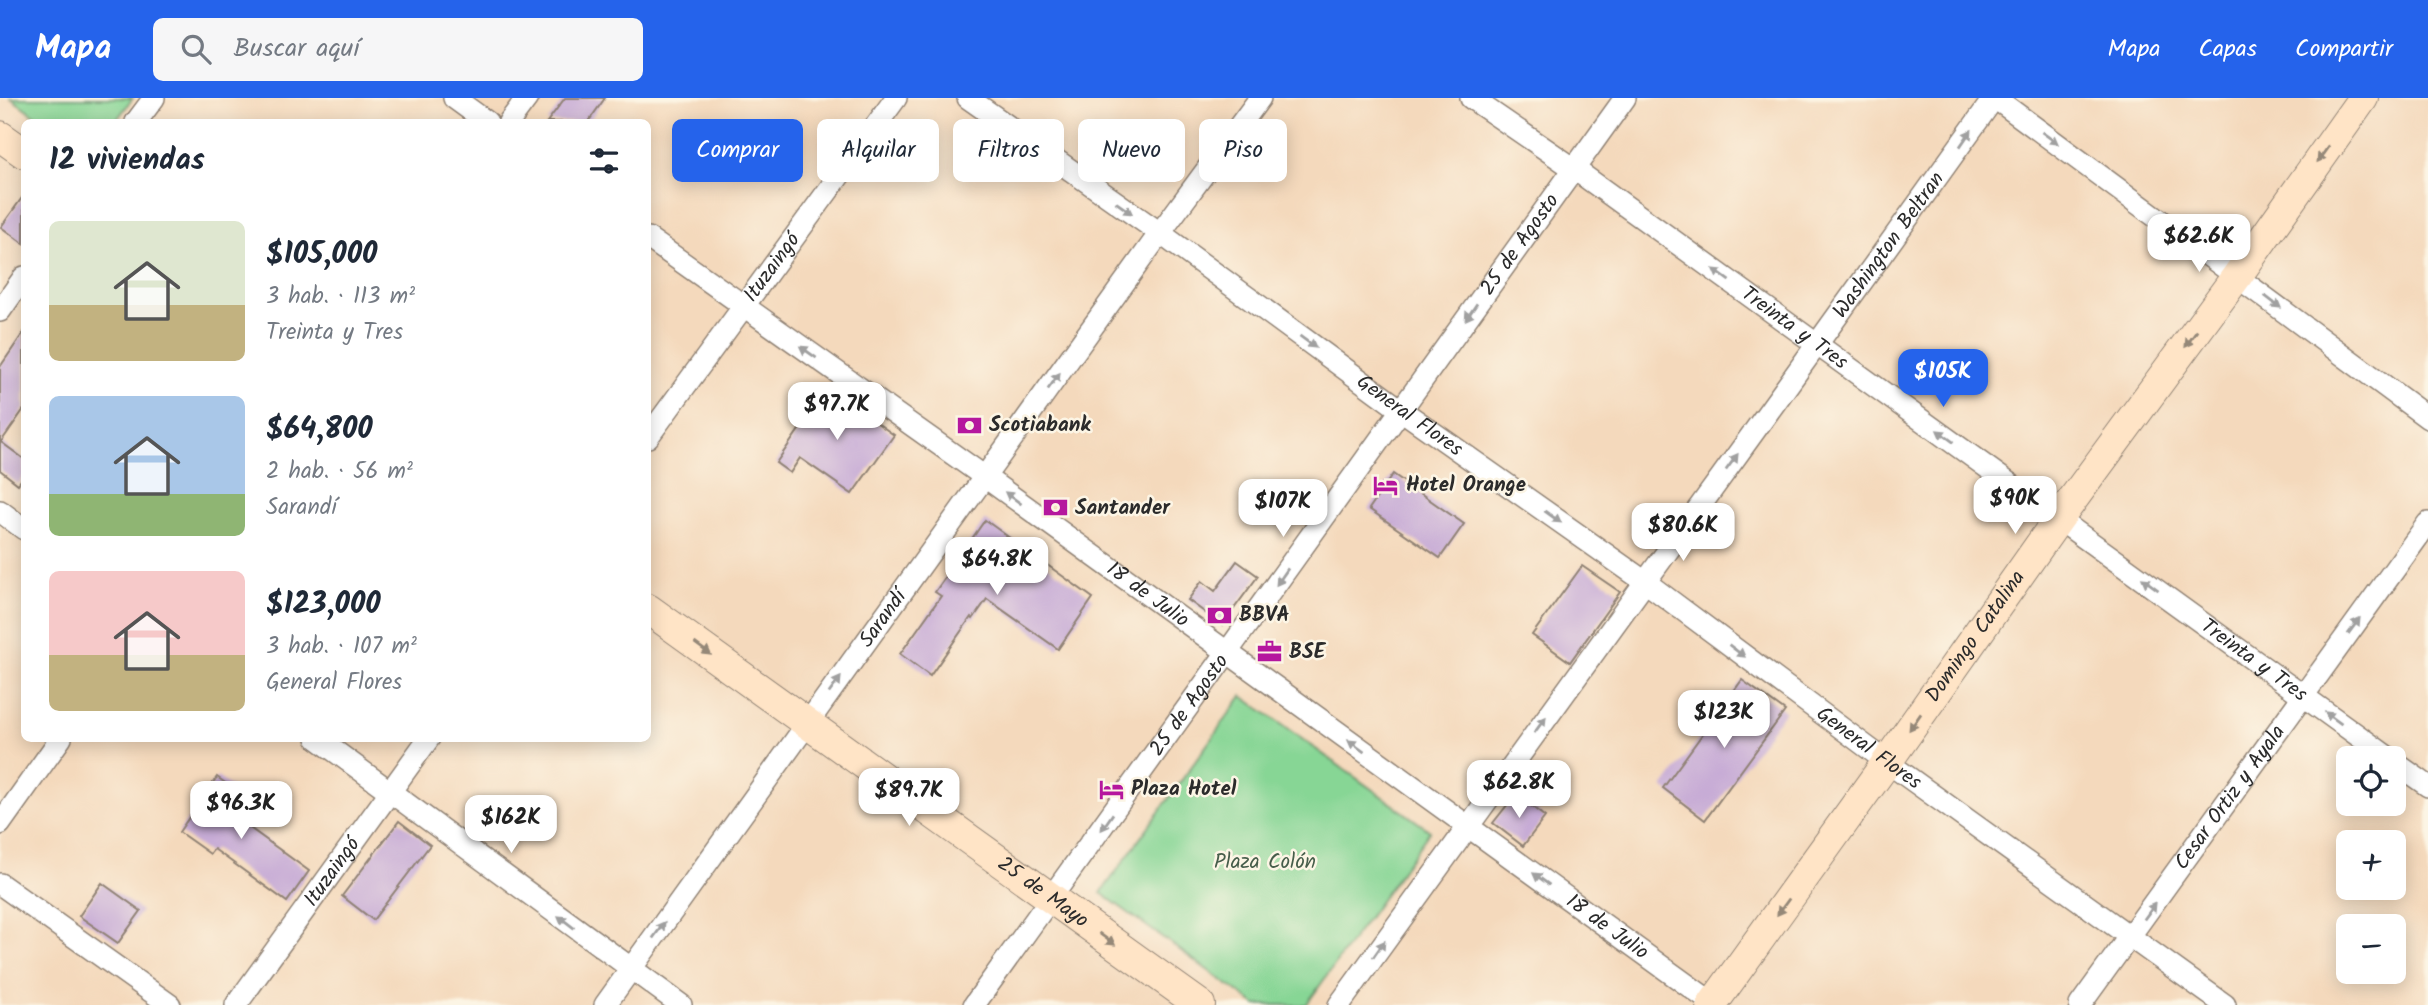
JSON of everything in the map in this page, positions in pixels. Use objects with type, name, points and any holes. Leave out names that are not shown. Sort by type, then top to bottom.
[{"type":"street","points":[[138,119],[154,98]]},
{"type":"street","points":[[454,98],[483,119]]},
{"type":"street","points":[[511,119],[527,98]]},
{"type":"street","name":"Ituzaingó","points":[[651,432],[896,98]]},
{"type":"street","name":"General Flores","points":[[968,98],[1160,233],[1401,410],[1644,581],[1887,762],[2225,1005]]},
{"type":"street","name":"Sarandí","points":[[606,1005],[1160,233],[1260,98]]},
{"type":"street","name":"Treinta y Tres","points":[[1471,98],[1573,168],[2373,746]]},
{"type":"street","name":"25 de Agosto","points":[[974,1005],[1625,98]]},
{"type":"street","points":[[1995,98],[2428,418]]},
{"type":"street","name":"Washington Beltran","points":[[1339,1005],[1995,98]]},
{"type":"street","name":"Domingo Catalina","points":[[1713,1004],[2059,518],[2237,276],[2363,98]]},
{"type":"street","points":[[0,136],[21,151]]},
{"type":"street","name":"18 de Julio","points":[[651,240],[985,477],[1713,1004]]},
{"type":"street","points":[[0,312],[21,281]]},
{"type":"street","points":[[0,511],[21,527]]},
{"type":"street","name":"Cesar Ortiz y Ayala","points":[[2080,1005],[2428,523]]},
{"type":"street","name":"25 de Mayo","points":[[651,611],[1200,1005]]},
{"type":"street","points":[[0,824],[58,742]]},
{"type":"street","points":[[322,742],[681,1005]]},
{"type":"street","name":"Ituzaingó","points":[[236,1005],[426,742]]},
{"type":"street","points":[[2406,770],[2428,786]]},
{"type":"street","points":[[0,884],[170,1005]]},
{"type":"green space","points":[[11,98],[133,98],[117,119],[40,119]]},
{"type":"green space","name":"Plaza Colón","points":[[1242,696],[1430,831],[1306,1005],[1256,1005],[1101,893]]},
{"type":"building","points":[[565,98],[605,98],[590,119],[549,119]]},
{"type":"building","points":[[21,199],[21,242],[1,227]]},
{"type":"building","points":[[21,336],[21,413],[1,442],[21,457],[21,480],[18,484],[0,470],[0,367]]},
{"type":"building","points":[[828,388],[894,435],[852,494],[800,458],[790,473],[776,463]]},
{"type":"building","points":[[1393,474],[1464,524],[1440,558],[1369,509]]},
{"type":"building","points":[[985,520],[1093,598],[1058,649],[987,599],[973,619],[971,617],[930,676],[900,654],[941,596],[935,592]]},
{"type":"building","points":[[1237,561],[1258,576],[1222,625],[1188,600],[1202,581],[1215,591]]},
{"type":"building","points":[[1582,566],[1620,592],[1570,662],[1532,635]]},
{"type":"building","points":[[1742,680],[1785,711],[1705,820],[1663,788]]},
{"type":"building","points":[[217,777],[249,800],[236,818],[309,871],[287,902],[214,849],[210,854],[179,832]]},
{"type":"building","points":[[1516,794],[1545,817],[1523,846],[1493,823]]},
{"type":"building","points":[[399,821],[430,845],[373,920],[342,896]]},
{"type":"building","points":[[102,883],[141,911],[118,943],[79,916]]},
{"type":"place","name":"Scotiabank","points":[[969,425]]},
{"type":"place","name":"Hotel Orange","points":[[1386,485]]},
{"type":"place","name":"Santander","points":[[1055,508]]},
{"type":"place","name":"BBVA","points":[[1219,615]]},
{"type":"place","name":"BSE","points":[[1269,652]]},
{"type":"place","name":"Plaza Hotel","points":[[1111,789]]}]
